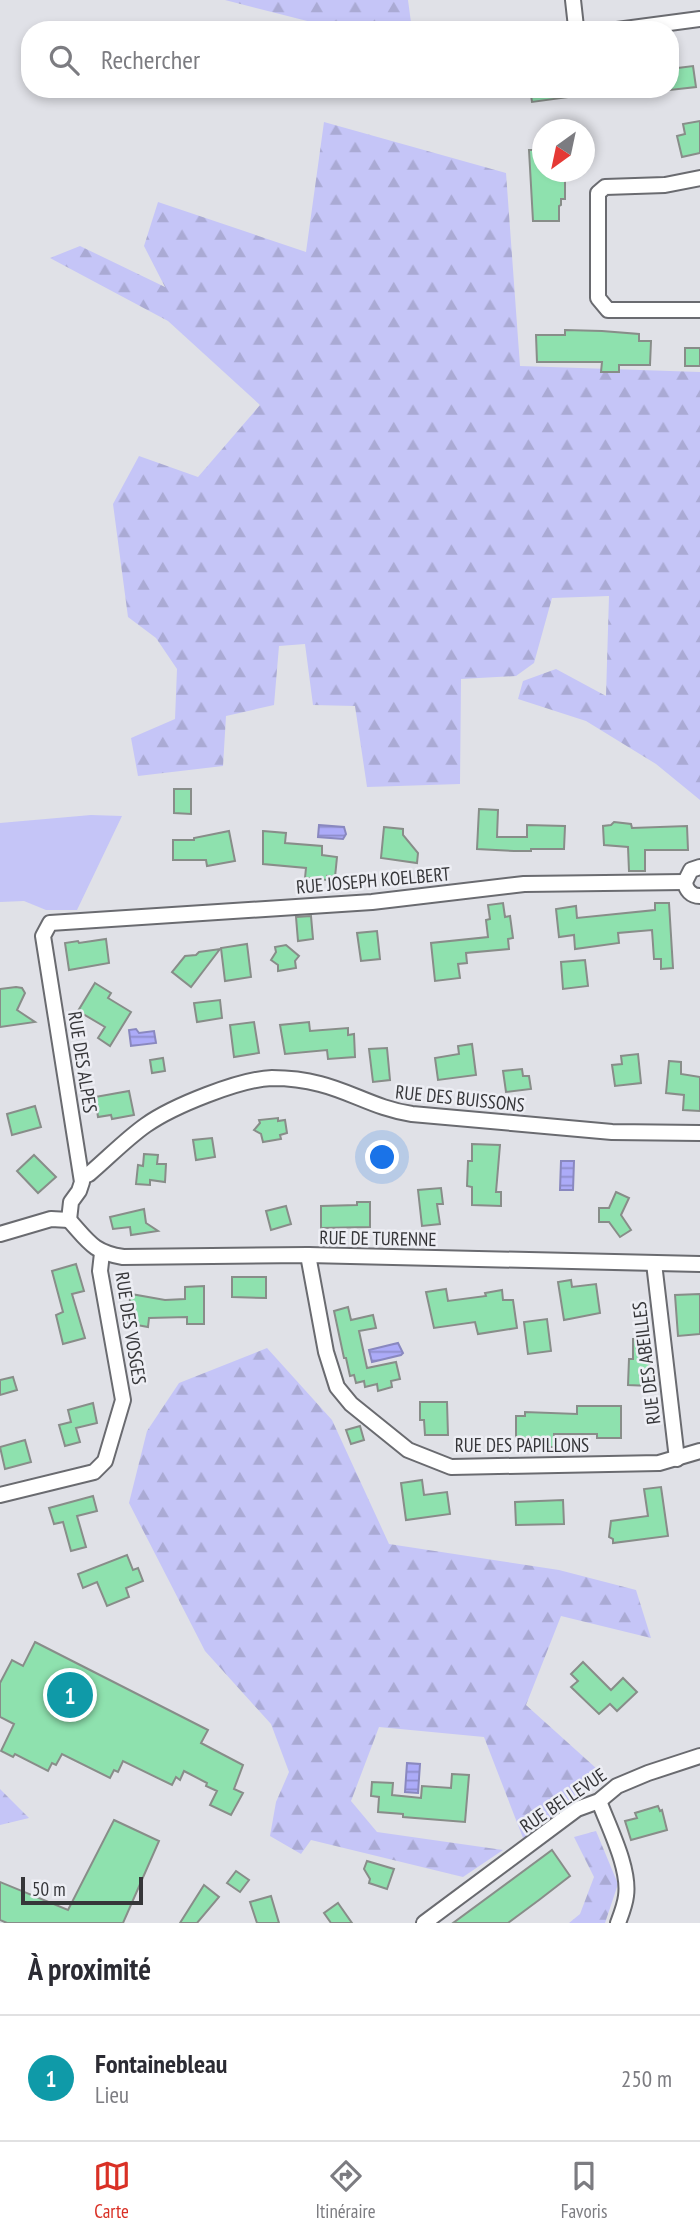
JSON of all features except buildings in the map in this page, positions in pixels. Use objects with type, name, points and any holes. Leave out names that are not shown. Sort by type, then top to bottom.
[{"type":"street","points":[[573,0],[578,21]]},
{"type":"street","points":[[679,22],[700,19]]},
{"type":"street","points":[[700,178],[665,184],[605,187],[598,193],[598,298],[608,310],[700,310]]},
{"type":"street","points":[[700,867],[691,870],[685,877],[688,891],[700,896]]},
{"type":"street","name":"RUE JOSEPH KOELBERT","points":[[64,921],[372,902],[524,884],[685,882]]},
{"type":"street","name":"RUE DES ALPES","points":[[64,921],[50,923],[43,936],[82,1177],[79,1191],[71,1202],[69,1220]]},
{"type":"street","name":"RUE DES BUISSONS","points":[[82,1177],[147,1125],[168,1112],[245,1083],[271,1078],[302,1080],[323,1085],[389,1111],[412,1114],[612,1132],[700,1133]]},
{"type":"street","points":[[0,1234],[51,1219],[69,1220],[91,1245],[102,1253]]},
{"type":"street","name":"RUE DE TURENNE","points":[[102,1253],[123,1256],[308,1255],[700,1264]]},
{"type":"street","name":"RUE DES VOSGES","points":[[0,1495],[94,1472],[105,1461],[123,1400],[100,1271],[102,1253]]},
{"type":"street","name":"RUE DES PAPILLONS","points":[[308,1255],[326,1352],[337,1387],[351,1404],[408,1450],[450,1467],[659,1463],[700,1451]]},
{"type":"street","name":"RUE DES ABEILLES","points":[[653,1263],[677,1459]]},
{"type":"street","name":"RUE BELLEVUE","points":[[424,1923],[577,1809],[598,1801],[617,1786],[700,1756]]},
{"type":"street","points":[[598,1801],[623,1865],[626,1882],[626,1896],[618,1923]]},
{"type":"green space","points":[[225,0],[408,0],[411,21],[307,21]]},
{"type":"green space","points":[[324,122],[506,173],[520,366],[700,372],[700,800],[656,764],[586,721],[518,699],[523,681],[556,669],[606,696],[609,596],[552,598],[534,663],[516,676],[461,679],[460,784],[367,787],[355,706],[313,705],[305,644],[279,646],[274,705],[226,716],[223,766],[138,776],[131,738],[175,719],[177,669],[156,638],[128,617],[113,504],[139,456],[198,477],[260,405],[168,321],[50,258],[80,246],[165,287],[144,246],[158,202],[306,252]]},
{"type":"green space","points":[[91,815],[122,816],[77,910],[46,910],[24,901],[0,902],[0,823]]},
{"type":"green space","points":[[267,1348],[332,1420],[389,1544],[559,1570],[636,1590],[651,1638],[561,1616],[526,1705],[607,1778],[523,1838],[484,1737],[379,1727],[351,1801],[377,1832],[503,1850],[463,1877],[311,1840],[301,1854],[270,1836],[276,1802],[289,1772],[271,1724],[205,1651],[129,1503],[147,1431],[179,1383]]},
{"type":"green space","points":[[0,1789],[29,1818],[0,1825]]},
{"type":"green space","points":[[596,1831],[618,1884],[605,1923],[569,1923],[580,1914],[594,1877],[574,1837]]},
{"type":"shaded area","points":[[319,825],[344,827],[346,834],[343,839],[318,837]]},
{"type":"shaded area","points":[[136,1029],[139,1033],[154,1031],[156,1043],[131,1046],[129,1030]]},
{"type":"shaded area","points":[[561,1161],[574,1161],[573,1190],[560,1190]]},
{"type":"shaded area","points":[[398,1343],[403,1353],[401,1355],[372,1362],[369,1350]]},
{"type":"shaded area","points":[[407,1763],[420,1764],[418,1793],[405,1792]]},
{"type":"place","name":"Fontainebleau","points":[[70,1695]]}]
